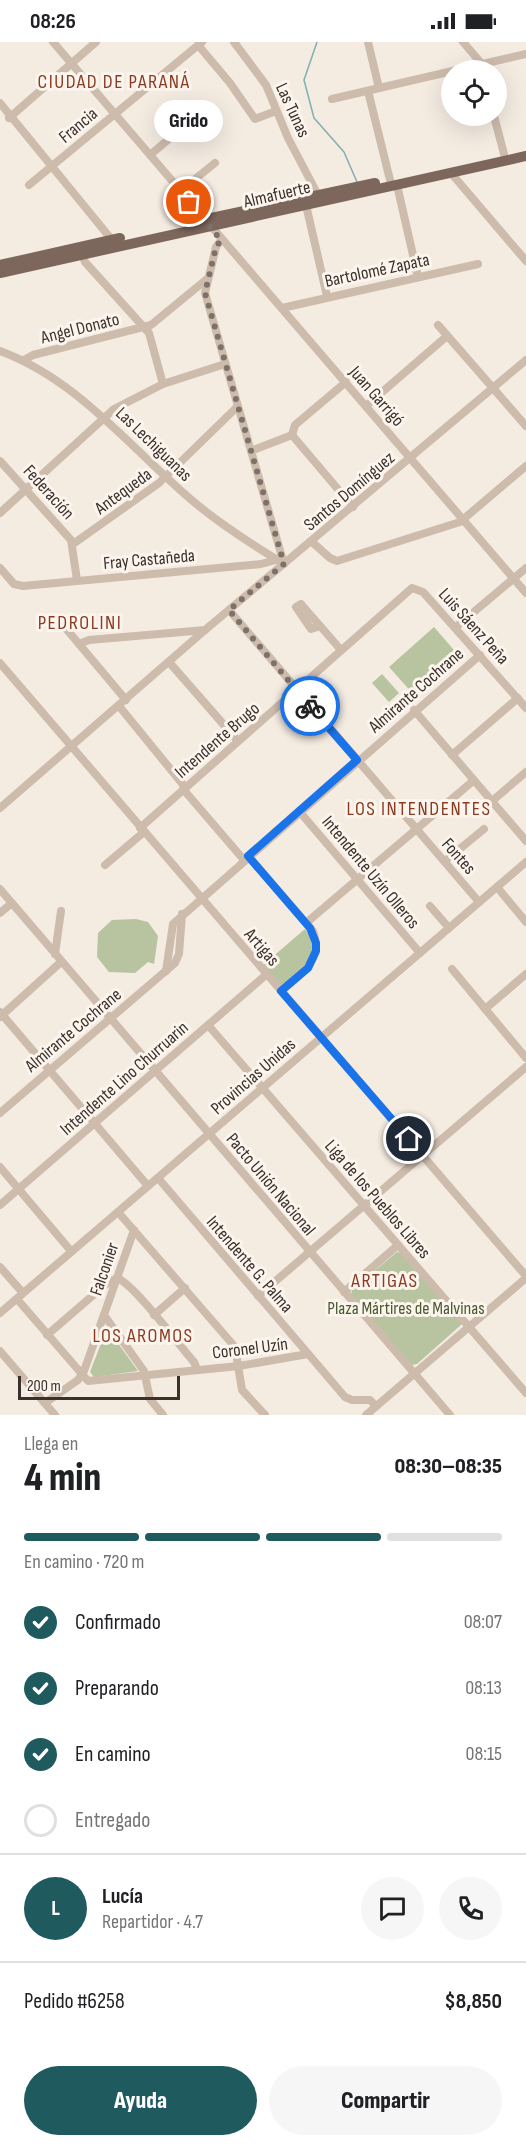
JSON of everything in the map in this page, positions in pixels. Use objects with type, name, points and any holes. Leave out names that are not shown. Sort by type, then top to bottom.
[{"type":"main road","name":"Almafuerte","points":[[0,265],[112,240],[306,205],[526,149]]},
{"type":"main road","name":"Almafuerte","points":[[0,273],[318,195],[451,173],[526,156]]},
{"type":"street","name":"Juan Garrigó","points":[[53,42],[526,593]]},
{"type":"street","points":[[9,118],[96,42]]},
{"type":"street","name":"Las Tunas","points":[[234,42],[266,85],[276,111],[318,195]]},
{"type":"street","points":[[368,42],[379,88]]},
{"type":"street","points":[[462,42],[476,60]]},
{"type":"street","points":[[200,44],[231,83],[255,119],[276,111]]},
{"type":"street","name":"Francia","points":[[28,185],[200,44]]},
{"type":"street","points":[[506,60],[526,54]]},
{"type":"street","points":[[332,99],[441,75]]},
{"type":"street","points":[[368,91],[418,277]]},
{"type":"street","points":[[0,104],[9,118],[53,166],[112,240]]},
{"type":"street","points":[[150,155],[189,122]]},
{"type":"street","points":[[497,126],[504,154]]},
{"type":"street","points":[[180,191],[215,162]]},
{"type":"street","points":[[451,173],[526,261]]},
{"type":"street","points":[[306,205],[327,296]]},
{"type":"street","points":[[221,240],[216,247],[205,293],[284,564]]},
{"type":"street","points":[[82,254],[85,262],[151,337],[163,384]]},
{"type":"street","name":"Bartolomé Zapata","points":[[282,308],[327,296],[478,264]]},
{"type":"street","name":"Angel Donato","points":[[24,360],[33,355],[143,327],[158,320],[207,279]]},
{"type":"street","points":[[438,325],[526,426]]},
{"type":"street","points":[[366,406],[447,336]]},
{"type":"street","name":"Las Lechiguanas","points":[[0,351],[24,360],[104,417],[191,499],[284,564]]},
{"type":"street","name":"Santos Domínguez","points":[[0,808],[205,630],[526,360]]},
{"type":"street","points":[[0,513],[118,406],[163,384],[225,364]]},
{"type":"street","points":[[251,451],[292,435],[296,425],[346,382]]},
{"type":"street","name":"Antequeda","points":[[73,544],[167,477],[237,407]]},
{"type":"street","points":[[292,435],[354,507]]},
{"type":"street","name":"Federación","points":[[0,461],[73,544],[77,580]]},
{"type":"street","points":[[312,542],[337,561],[464,520],[526,466]]},
{"type":"street","name":"Fray Castañeda","points":[[0,568],[15,584],[23,586],[261,564],[276,560]]},
{"type":"street","name":"Almirante Cochrane","points":[[456,627],[526,568]]},
{"type":"street","name":"Intendente Brugo","points":[[105,865],[184,788],[408,591],[416,587],[423,592]]},
{"type":"street","name":"Luis Sáenz Peña","points":[[423,592],[526,708]]},
{"type":"street","name":"Fontes","points":[[229,610],[479,902]]},
{"type":"street","points":[[63,625],[126,700]]},
{"type":"street","points":[[320,626],[341,650]]},
{"type":"street","points":[[79,644],[88,640],[205,630]]},
{"type":"street","name":"Almirante Cochrane","points":[[0,1113],[166,971],[171,928],[182,914],[480,655]]},
{"type":"street","points":[[169,662],[237,741]]},
{"type":"street","name":"Artigas","points":[[0,663],[526,1277]]},
{"type":"street","points":[[452,755],[518,699]]},
{"type":"street","points":[[119,706],[184,788],[306,923],[316,943],[314,957],[308,968],[281,991]]},
{"type":"street","points":[[414,710],[526,841]]},
{"type":"street","points":[[492,801],[526,772]]},
{"type":"street","points":[[306,923],[473,781]]},
{"type":"street","name":"Intendente Uzín Olleros","points":[[299,811],[420,953]]},
{"type":"street","points":[[445,861],[484,829]]},
{"type":"street","name":"Provincias Unidas","points":[[0,1313],[526,862]]},
{"type":"street","points":[[497,887],[526,922]]},
{"type":"street","name":"Pacto Unión Nacional","points":[[0,889],[450,1415]]},
{"type":"street","points":[[0,913],[12,903]]},
{"type":"street","points":[[430,906],[449,928]]},
{"type":"street","points":[[56,954],[62,911]]},
{"type":"street","points":[[62,962],[1,1015],[148,1186]]},
{"type":"street","points":[[452,969],[526,1058]]},
{"type":"street","points":[[485,1009],[526,974]]},
{"type":"street","name":"Intendente Lino Churruarin","points":[[0,1205],[267,975]]},
{"type":"street","name":"Liga de los Pueblos Libres","points":[[208,1025],[526,1393]]},
{"type":"street","points":[[258,1296],[526,1066]]},
{"type":"street","points":[[0,1167],[71,1251]]},
{"type":"street","name":"Intendente G. Palma","points":[[158,1178],[345,1397],[370,1400],[376,1406]]},
{"type":"street","points":[[118,1212],[237,1350],[242,1390],[265,1415]]},
{"type":"street","name":"Falconier","points":[[81,1376],[134,1230]]},
{"type":"street","points":[[344,1292],[398,1245]]},
{"type":"street","points":[[0,1267],[47,1335],[81,1376],[49,1410],[0,1351]]},
{"type":"street","points":[[366,1415],[526,1277]]},
{"type":"street","points":[[47,1335],[105,1285],[117,1278],[125,1282],[154,1315],[194,1362],[197,1370]]},
{"type":"street","points":[[154,1315],[185,1288]]},
{"type":"street","points":[[104,1315],[146,1376],[150,1400],[163,1415]]},
{"type":"street","name":"Coronel Uzín","points":[[81,1376],[90,1381],[146,1376],[239,1366],[308,1354]]},
{"type":"green space","points":[[434,627],[460,657],[415,696],[389,667]]},
{"type":"green space","points":[[382,674],[399,693],[389,702],[372,683]]},
{"type":"green space","points":[[136,919],[148,922],[158,936],[154,964],[148,962],[135,973],[109,972],[97,957],[98,933],[112,920]]},
{"type":"green space","points":[[305,929],[312,947],[311,955],[303,968],[282,986],[263,965]]},
{"type":"green space","name":"Plaza Mártires de Malvinas","points":[[397,1252],[402,1253],[461,1321],[461,1325],[417,1364],[412,1365],[351,1295],[352,1290]]},
{"type":"green space","points":[[107,1328],[138,1371],[94,1377],[90,1372]]},
{"type":"waterway","points":[[317,42],[304,80],[314,118],[344,152],[357,182]]},
{"type":"way so far","points":[[189,202],[221,240],[216,247],[205,293],[284,564],[229,610],[310,706]]},
{"type":"place","name":"Grido","points":[[189,202]]},
{"type":"district","name":"CIUDAD DE PARANÁ","points":[[114,81]]},
{"type":"district","name":"PEDROLINI","points":[[80,622]]},
{"type":"district","name":"LOS INTENDENTES","points":[[419,808]]},
{"type":"district","name":"ARTIGAS","points":[[385,1280]]},
{"type":"district","name":"LOS AROMOS","points":[[143,1335]]},
{"type":"route","points":[[310,706],[357,760],[248,856],[313,931],[316,943],[316,951],[308,968],[281,991],[409,1139]]}]
